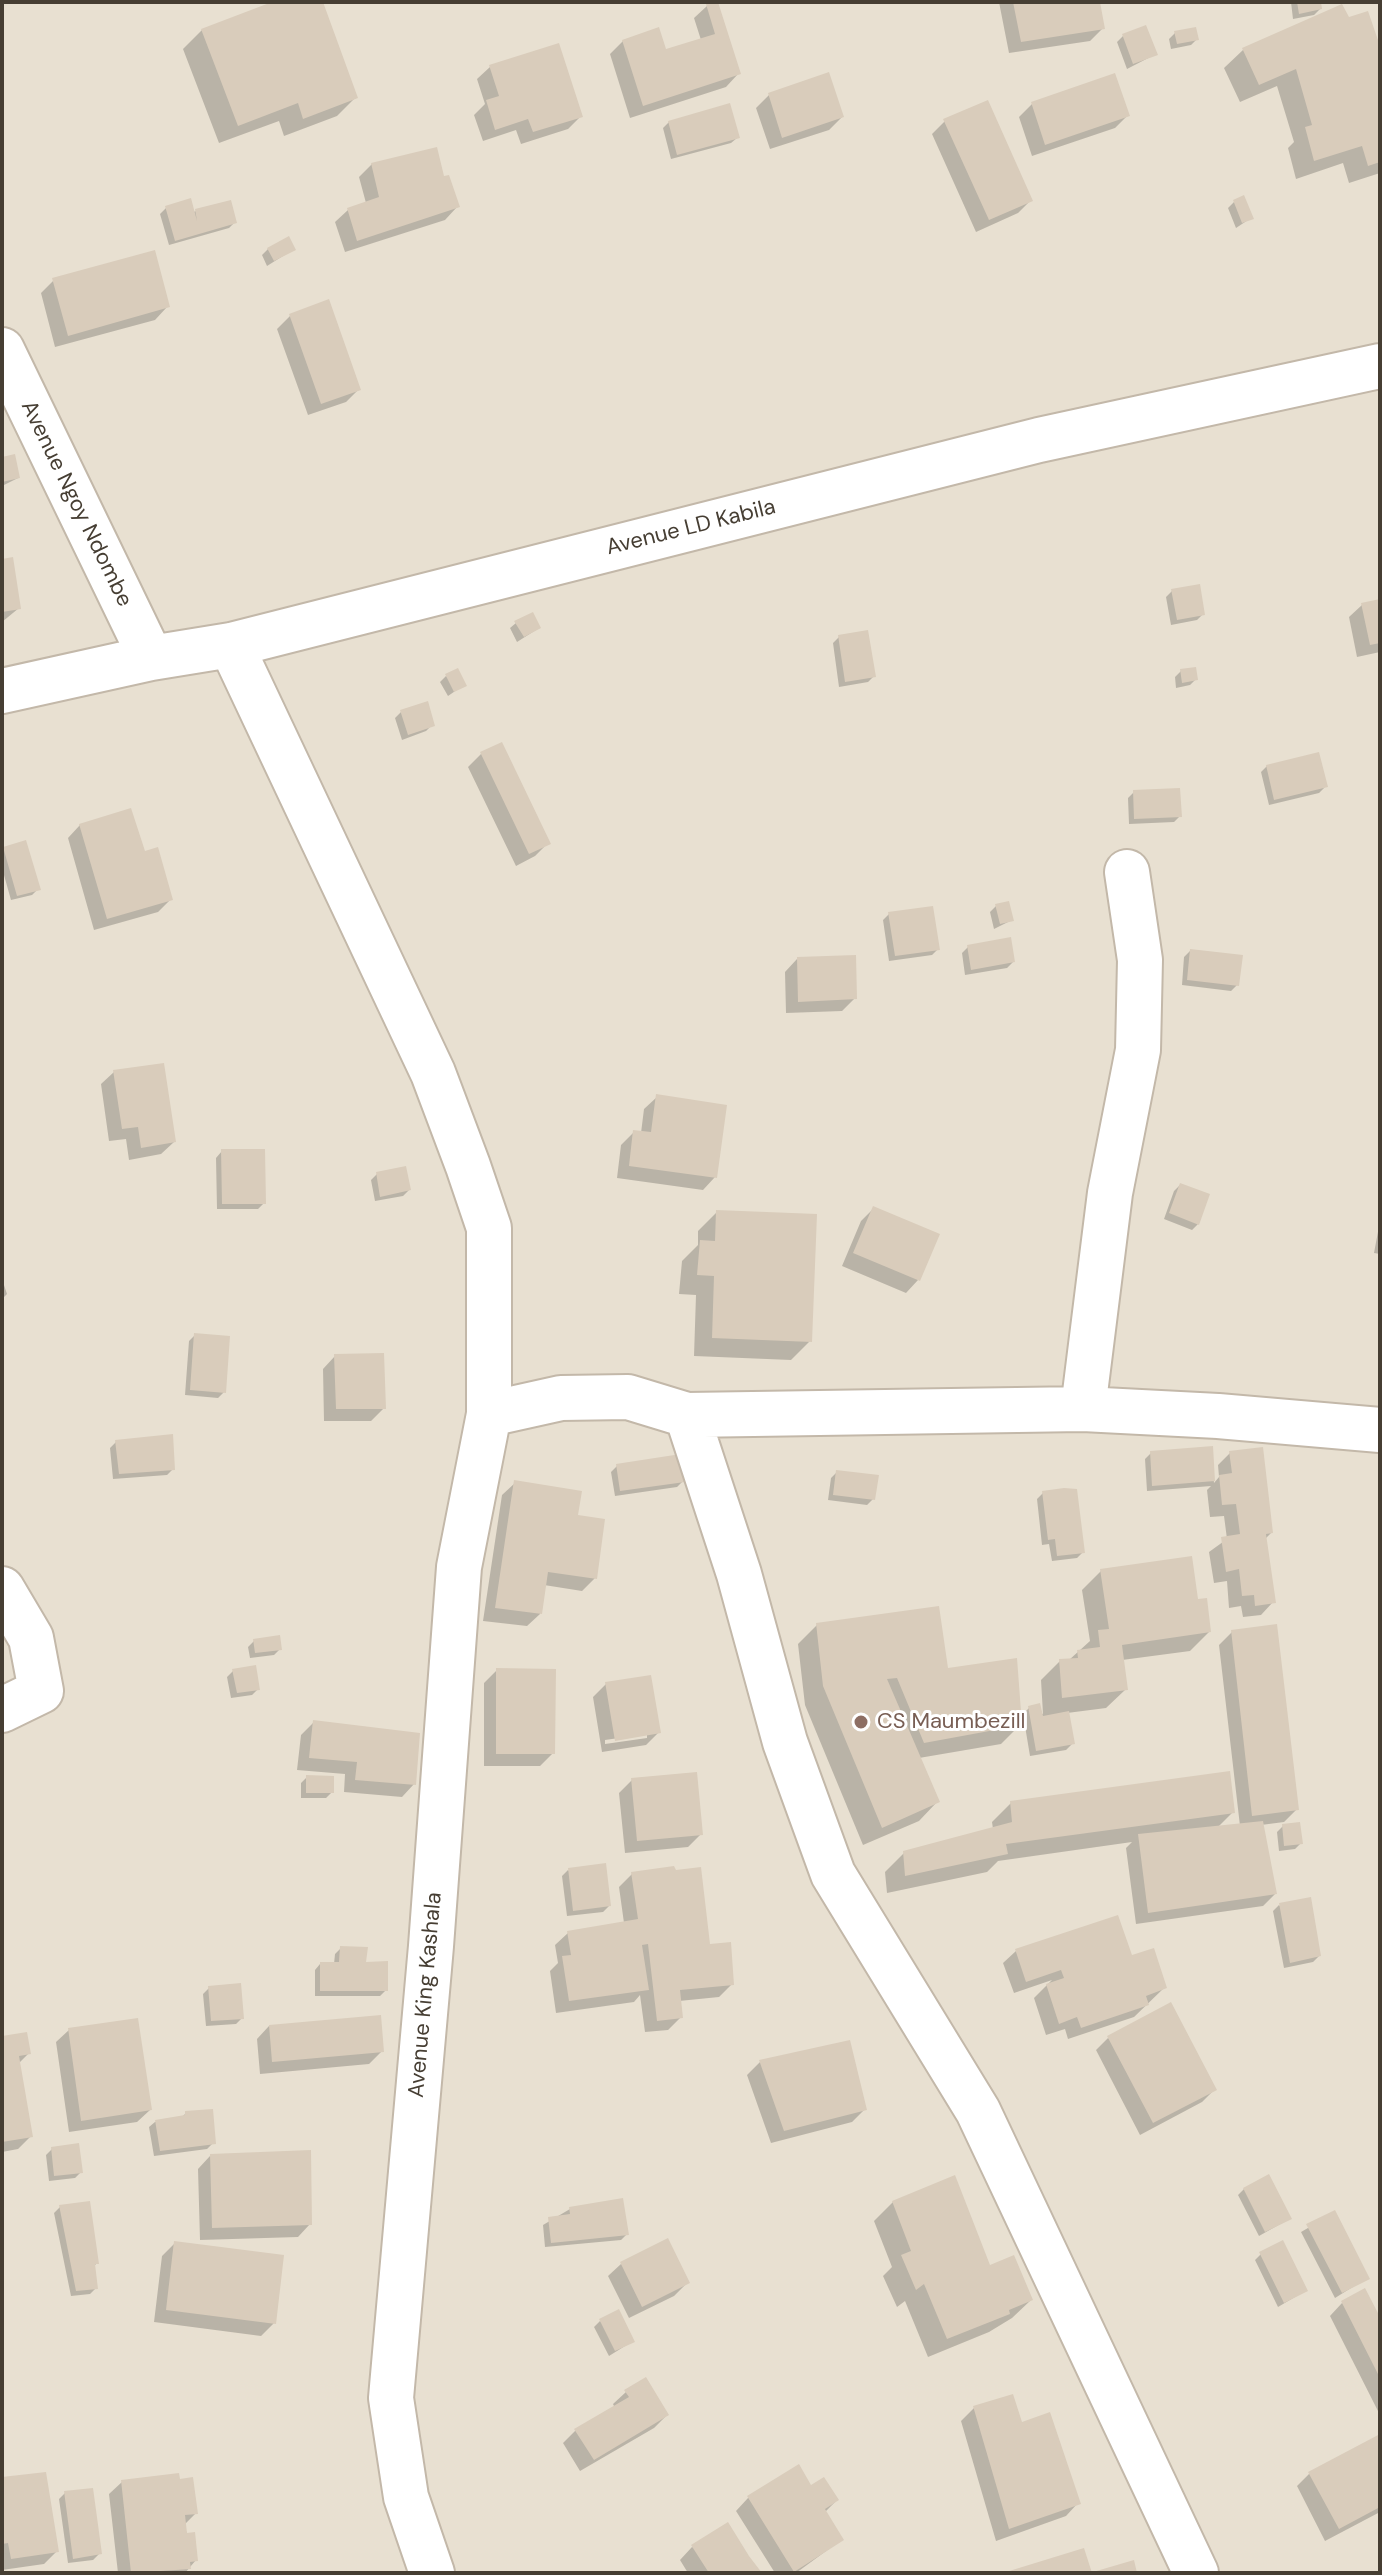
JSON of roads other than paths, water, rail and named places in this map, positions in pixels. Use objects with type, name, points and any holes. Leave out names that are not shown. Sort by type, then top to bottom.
[{"type":"street","name":"Avenue Ngoy Ndombe","points":[[2,350],[151,658]]},
{"type":"street","name":"Avenue LD Kabila","points":[[2,691],[151,658],[231,645],[1039,440],[1380,366]]},
{"type":"street","name":"Avenue King Kashala","points":[[231,645],[433,1073],[489,1228],[489,1414],[459,1567],[431,1946],[391,2398],[406,2497],[432,2573]]},
{"type":"street","points":[[1083,1409],[1110,1193],[1138,1050],[1140,960],[1127,872]]},
{"type":"street","points":[[489,1414],[561,1398],[628,1397],[687,1415],[1083,1409],[1218,1416],[1380,1430]]},
{"type":"street","points":[[687,1415],[739,1574],[785,1742],[833,1874],[978,2111],[1196,2573]]},
{"type":"street","points":[[2,1589],[31,1638],[41,1691],[2,1710]]},
{"type":"place","name":"CS Maumbezill","points":[[861,1722]]}]
